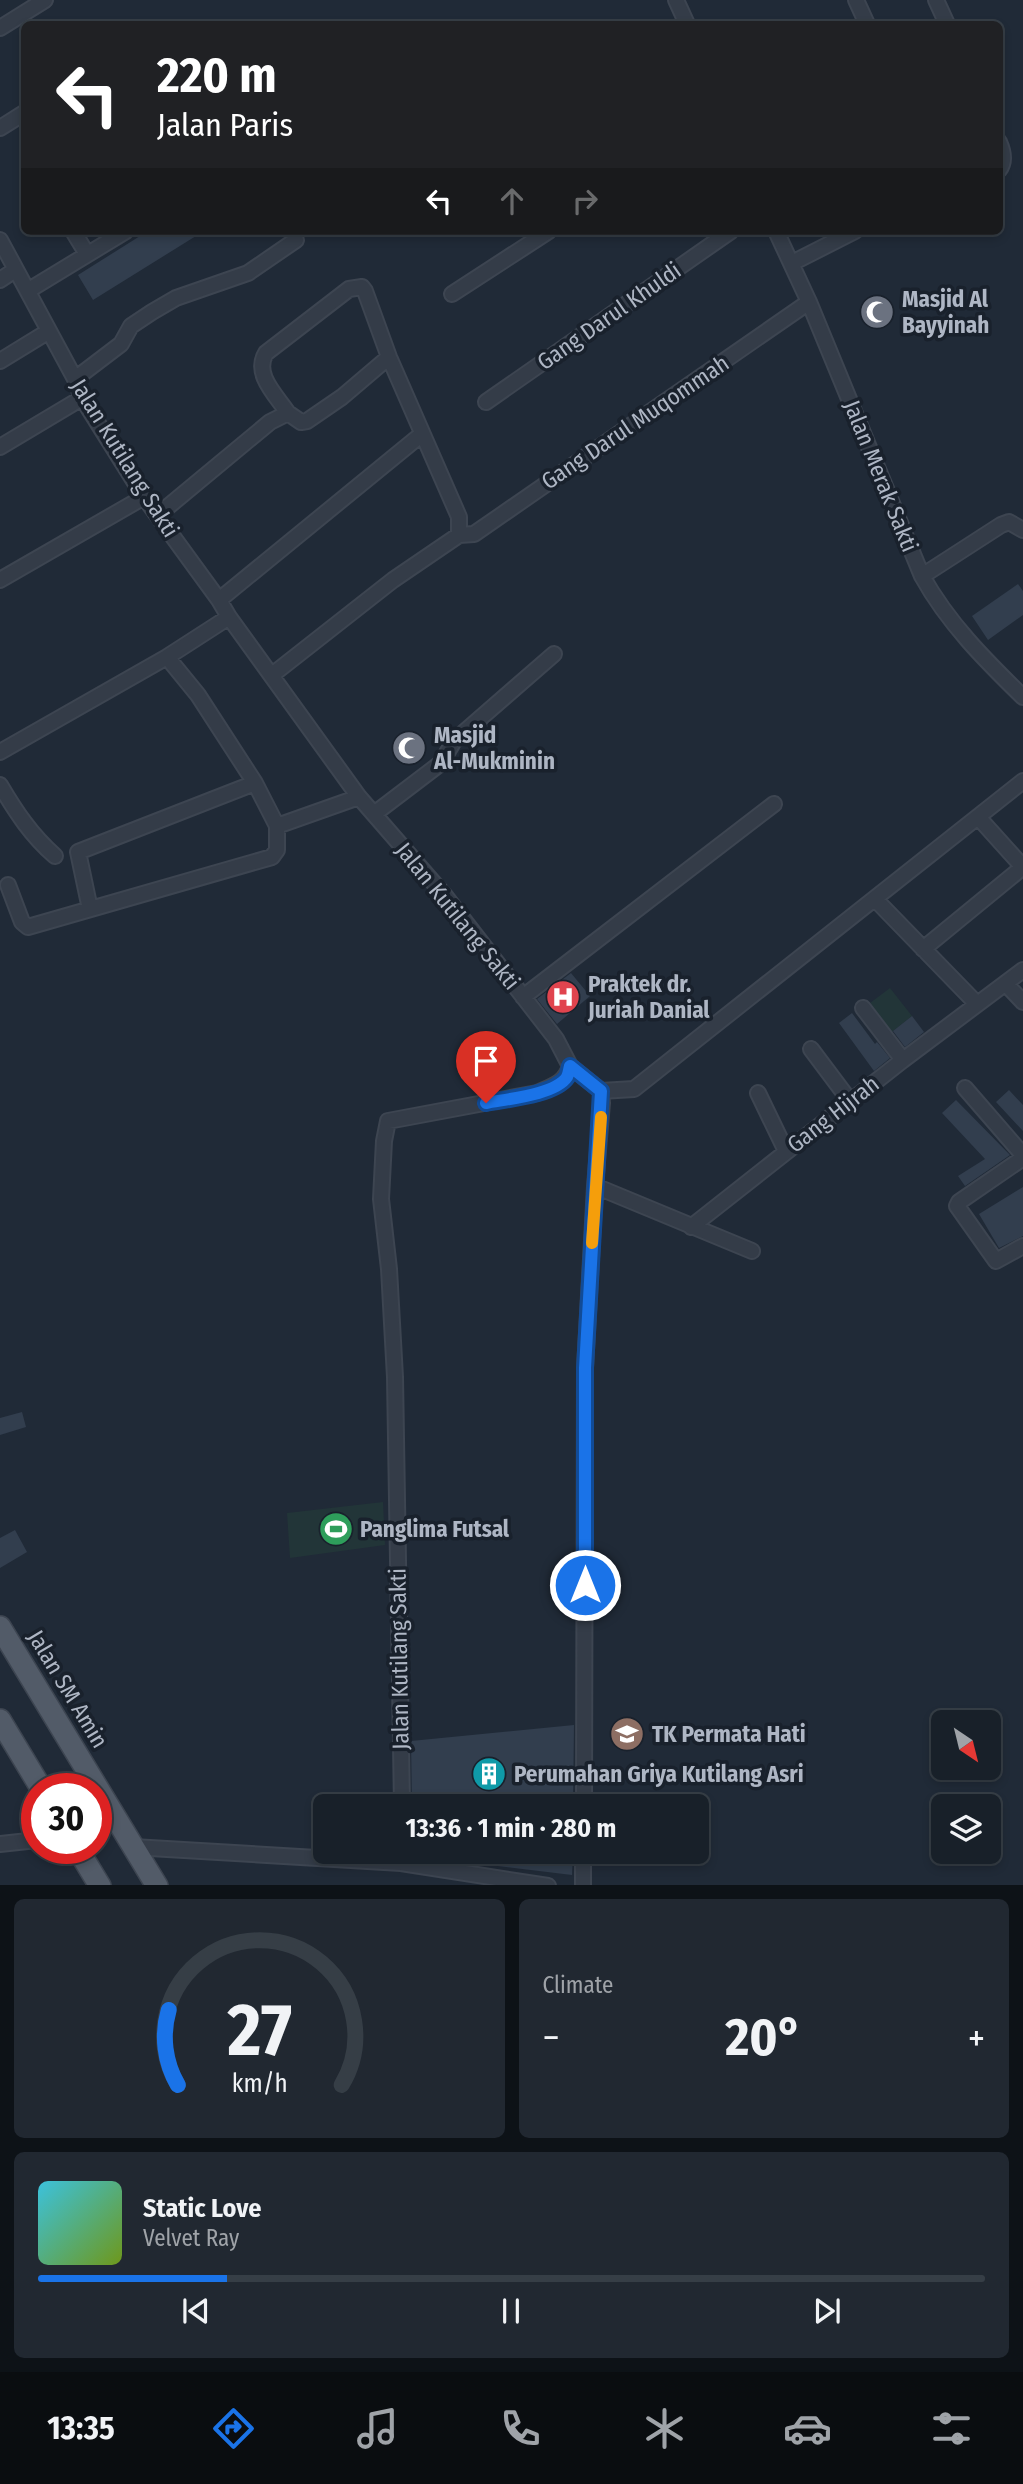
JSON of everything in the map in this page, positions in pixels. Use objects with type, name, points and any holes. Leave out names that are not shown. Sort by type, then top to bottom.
[{"type":"main road","name":"Jalan SM Amin","points":[[0,1627],[157,1885]]},
{"type":"main road","points":[[0,1720],[32,1773]]},
{"type":"main road","points":[[87,1864],[100,1885]]},
{"type":"street","points":[[0,28],[45,0]]},
{"type":"street","points":[[676,0],[686,21]]},
{"type":"street","points":[[856,0],[866,21]]},
{"type":"street","points":[[936,0],[946,21]]},
{"type":"street","points":[[0,128],[21,115]]},
{"type":"street","points":[[75,235],[87,254]]},
{"type":"street","points":[[29,290],[119,235]]},
{"type":"street","points":[[452,294],[543,235]]},
{"type":"street","name":"Gang Darul Khuldi","points":[[486,402],[726,235]]},
{"type":"street","name":"Jalan Merak Sakti","points":[[778,235],[809,302],[922,576],[973,649],[1023,697]]},
{"type":"street","points":[[792,263],[847,235]]},
{"type":"street","name":"Jalan Kutilang Sakti","points":[[0,240],[29,290],[82,398],[145,497],[359,797],[446,897],[556,1039],[570,1066],[567,1076],[558,1084],[537,1093],[388,1121],[384,1141],[381,1199],[389,1269],[395,1377],[402,1794]]},
{"type":"street","points":[[75,379],[121,344],[131,326],[152,312],[176,298],[248,273],[296,240]]},
{"type":"street","points":[[0,280],[15,270]]},
{"type":"street","points":[[389,357],[342,397],[307,421],[301,422],[288,413],[262,374],[260,366],[266,353],[349,289],[362,287],[389,357],[459,517],[459,535]]},
{"type":"street","name":"Gang Darul Muqommah","points":[[272,675],[393,580],[459,535],[474,534],[809,302]]},
{"type":"street","points":[[0,361],[49,331]]},
{"type":"street","points":[[0,447],[82,398]]},
{"type":"street","points":[[158,515],[270,422],[288,413]]},
{"type":"street","points":[[219,600],[422,434]]},
{"type":"street","points":[[0,580],[145,497]]},
{"type":"street","points":[[922,576],[1001,525],[1009,522],[1023,530]]},
{"type":"street","points":[[0,752],[167,657],[229,617]]},
{"type":"street","points":[[374,814],[441,763],[454,741],[554,654]]},
{"type":"street","points":[[8,885],[22,922],[28,927],[272,857],[277,850],[277,826],[256,783],[198,695],[167,657]]},
{"type":"street","points":[[570,1066],[601,1091],[634,1088],[1023,781]]},
{"type":"street","points":[[90,909],[78,852],[256,783]]},
{"type":"street","points":[[0,785],[21,820],[40,844],[55,856]]},
{"type":"street","points":[[277,826],[359,797]]},
{"type":"street","points":[[523,997],[774,804]]},
{"type":"street","points":[[923,949],[1023,867],[978,817]]},
{"type":"street","points":[[875,899],[977,1004]]},
{"type":"street","name":"Gang Hijrah","points":[[691,1227],[850,1101],[1023,970]]},
{"type":"street","points":[[1006,984],[1023,1002]]},
{"type":"street","points":[[863,1008],[903,1060]]},
{"type":"street","points":[[811,1049],[850,1101]]},
{"type":"street","points":[[965,1088],[1023,1156],[957,1206],[996,1261],[1023,1246]]},
{"type":"street","points":[[584,1794],[585,1368],[601,1091]]},
{"type":"street","points":[[758,1093],[786,1151]]},
{"type":"street","points":[[595,1186],[752,1251]]},
{"type":"street","points":[[0,1844],[21,1842]]},
{"type":"street","points":[[133,1847],[313,1854]]},
{"type":"street","points":[[438,1864],[548,1885]]},
{"type":"street","points":[[583,1864],[583,1885]]},
{"type":"green space","points":[[890,988],[912,1016],[892,1032],[870,1003]]},
{"type":"green space","name":"Panglima Futsal","points":[[383,1502],[385,1545],[290,1558],[287,1513]]},
{"type":"building","points":[[142,235],[198,235],[93,300],[78,275]]},
{"type":"building","points":[[1018,584],[1023,591],[1023,615],[988,640],[972,616]]},
{"type":"building","name":"Praktek dr. Juriah Danial","points":[[571,973],[590,996],[557,1024],[537,999]]},
{"type":"building","points":[[852,1013],[875,1044],[877,1042],[890,1058],[874,1071],[839,1023]]},
{"type":"building","points":[[912,1016],[924,1032],[905,1047],[893,1031]]},
{"type":"building","points":[[1009,1090],[1023,1105],[1023,1131],[996,1102]]},
{"type":"building","points":[[956,1100],[1010,1155],[965,1186],[958,1176],[985,1159],[942,1113]]},
{"type":"building","points":[[1023,1187],[1023,1236],[999,1248],[979,1214]]},
{"type":"building","points":[[22,1412],[26,1427],[0,1435],[0,1418]]},
{"type":"building","points":[[15,1530],[27,1552],[0,1568],[0,1538]]},
{"type":"building","name":"Perumahan Griya Kutilang Asri","points":[[574,1725],[573,1794],[412,1794],[411,1741]]},
{"type":"building","points":[[481,1864],[572,1864],[572,1875]]},
{"type":"slow traffic","points":[[592,1243],[601,1117]]},
{"type":"place","name":"Masjid Al Bayyinah","points":[[877,312]]},
{"type":"place","name":"Masjid Al-Mukminin","points":[[409,748]]},
{"type":"place","name":"Praktek dr. Juriah Danial","points":[[563,997]]},
{"type":"place","name":"Panglima Futsal","points":[[336,1529]]},
{"type":"place","name":"TK Permata Hati","points":[[627,1734]]},
{"type":"place","name":"Perumahan Griya Kutilang Asri","points":[[489,1774]]},
{"type":"route","points":[[486,1103],[537,1093],[558,1084],[567,1076],[570,1066],[601,1091],[585,1368],[585,1585]]}]
